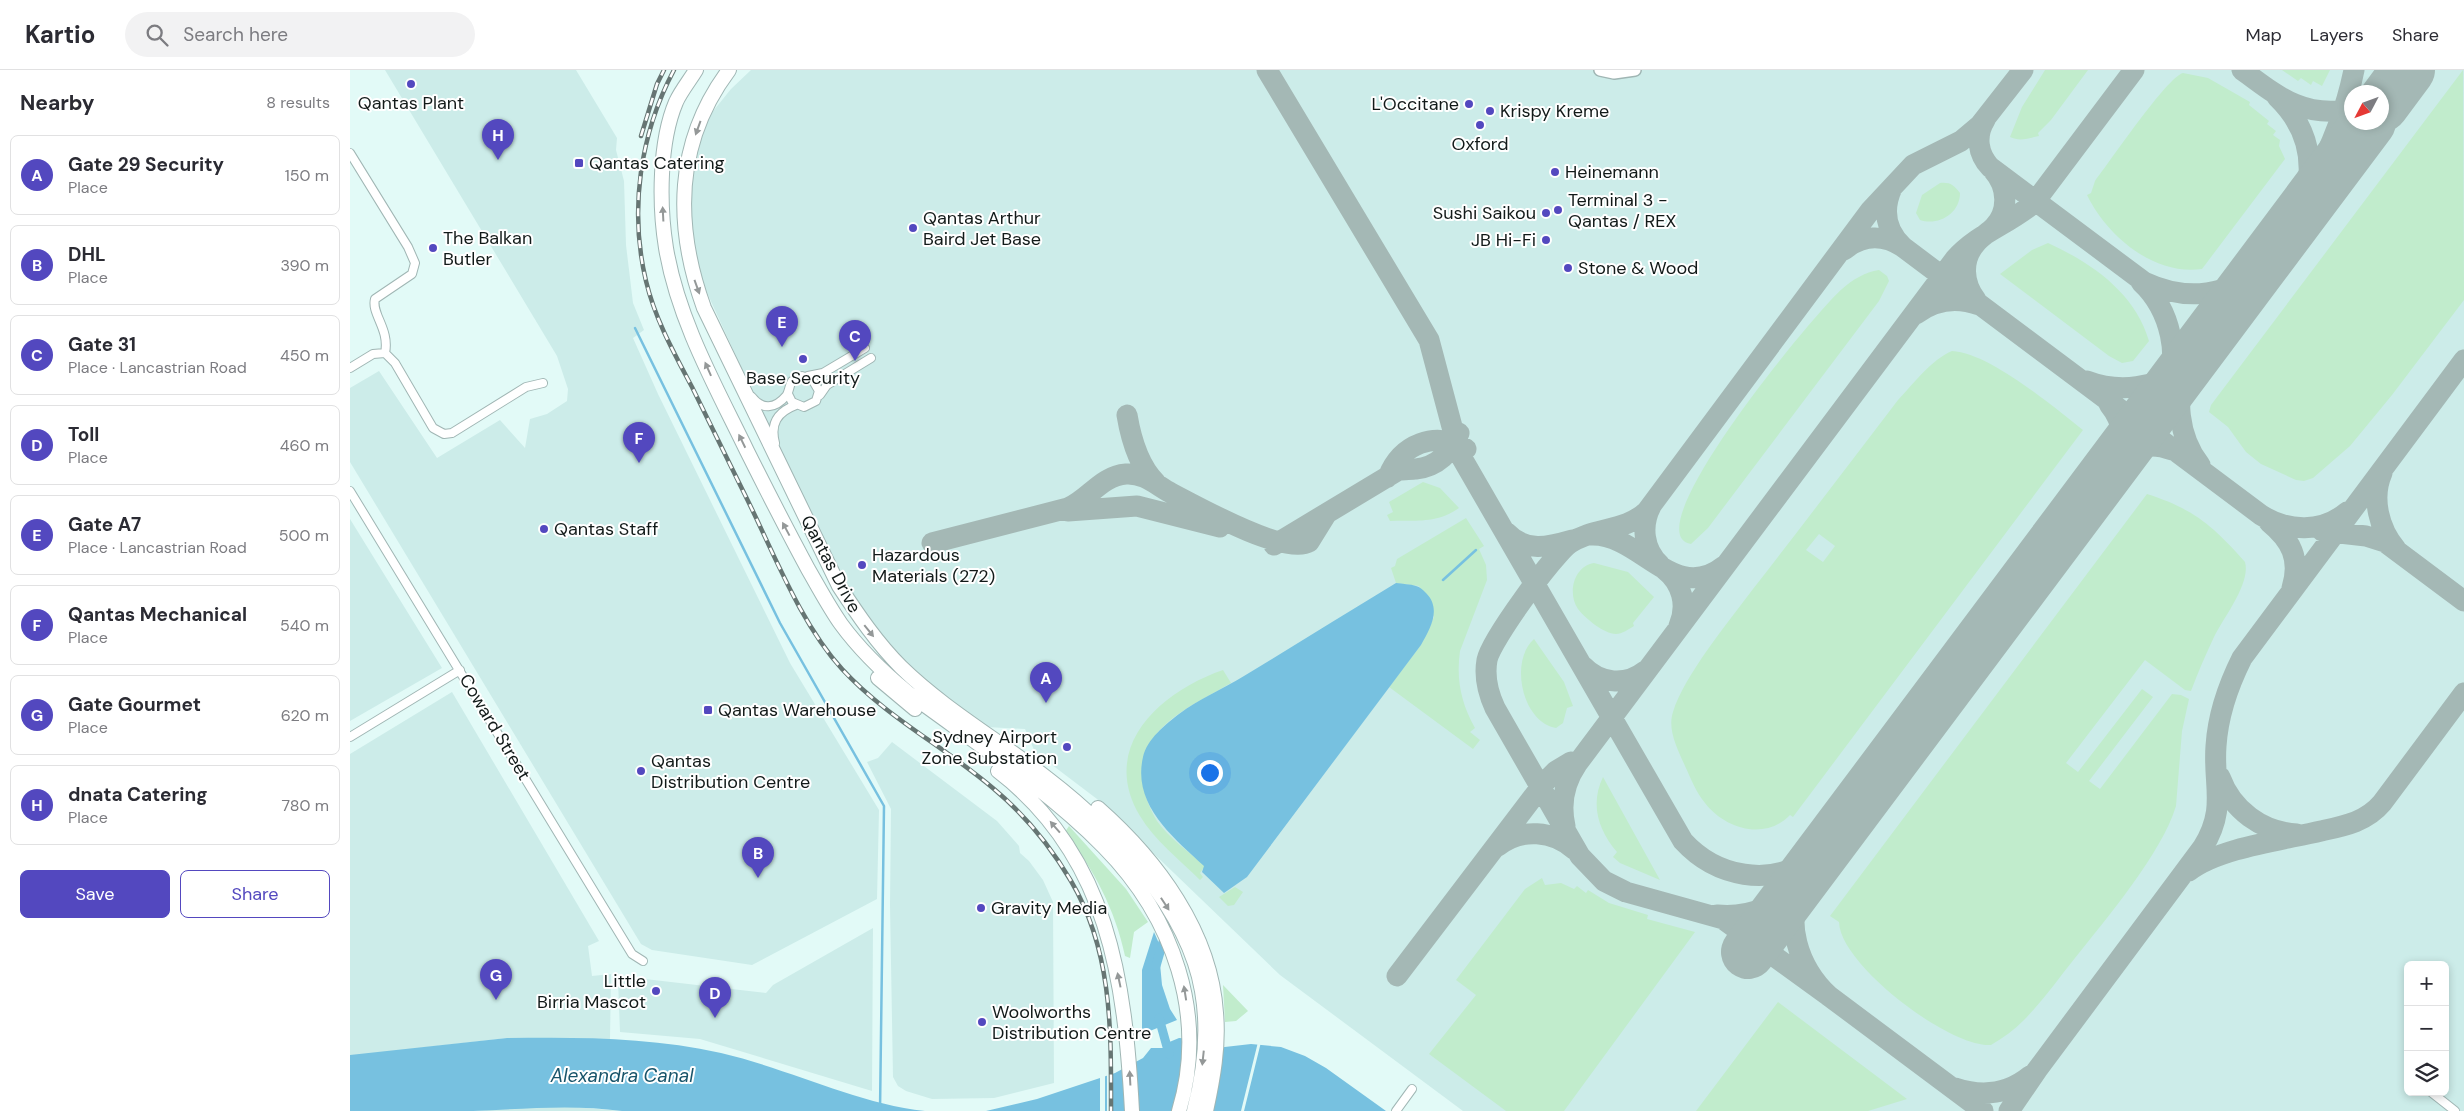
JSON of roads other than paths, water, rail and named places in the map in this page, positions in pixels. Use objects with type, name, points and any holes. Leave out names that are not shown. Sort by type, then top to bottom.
[{"type":"highway","name":"Qantas Drive","points":[[696,70],[676,101],[666,144],[662,181],[665,240],[672,278],[714,383],[784,525],[841,624],[885,673],[1078,822],[1105,848],[1136,865],[1155,916],[1177,960],[1184,987],[1190,1034],[1188,1068],[1180,1111]]},
{"type":"highway","name":"Qantas Drive","points":[[730,70],[719,84],[702,118],[691,145],[685,170],[684,207],[692,274],[704,308],[839,586],[861,621],[902,668],[940,700],[1076,801],[1104,826],[1136,865],[1173,916],[1191,954],[1202,991],[1205,1023],[1203,1059],[1194,1111]]},
{"type":"highway","points":[[810,571],[841,636],[869,670],[896,696],[1001,773],[1026,795],[1060,833],[1082,868],[1097,901],[1107,932],[1120,987],[1128,1046],[1132,1111]]},
{"type":"highway","points":[[1136,865],[1178,902],[1200,944],[1209,969],[1216,1012],[1217,1035],[1213,1078],[1206,1111]]},
{"type":"street","points":[[1600,70],[1614,73],[1636,70]]},
{"type":"street","points":[[350,153],[408,247],[415,263],[412,274],[375,299],[374,306],[387,338],[386,353],[395,363],[433,428],[444,434],[452,433],[526,387],[543,384]]},
{"type":"street","points":[[740,382],[758,404],[767,407],[773,406],[788,394],[790,384],[795,378],[819,375],[862,350],[868,360],[828,385],[814,404],[808,407],[796,405],[783,411],[773,424],[773,438],[781,464]]},
{"type":"street","points":[[350,368],[373,354],[386,353]]},
{"type":"street","points":[[808,376],[816,382],[819,396]]},
{"type":"street","points":[[788,394],[796,405]]},
{"type":"street","name":"Coward Street","points":[[350,491],[632,954],[643,961]]},
{"type":"street","points":[[350,737],[460,670]]},
{"type":"street","points":[[1396,1111],[1412,1089]]},
{"type":"street","points":[[2436,1096],[2455,1111]]},
{"type":"water","points":[[1396,583],[1419,587],[1431,599],[1434,612],[1433,619],[1421,645],[1247,877],[1224,893],[1202,872],[1204,866],[1168,831],[1149,805],[1141,774],[1143,757],[1148,744],[1174,718],[1187,709]]},
{"type":"water","points":[[1154,932],[1161,948],[1159,953],[1162,985],[1170,1009],[1177,1020],[1145,1033],[1142,1029],[1142,970]]},
{"type":"water","name":"Alexandra Canal","points":[[507,1038],[615,1039],[695,1048],[747,1060],[873,1101],[925,1111],[622,1111],[566,1107],[473,1111],[350,1111],[350,1055]]},
{"type":"water","points":[[1179,1038],[1194,1039],[1216,1048],[1251,1044],[1281,1047],[1305,1056],[1326,1068],[1386,1111],[986,1111],[1037,1099],[1115,1073],[1143,1058],[1151,1048],[1164,1048],[1167,1043]]},
{"type":"waterway","points":[[635,328],[780,623],[884,806],[880,1111]]},
{"type":"waterway","points":[[1443,580],[1476,550]]},
{"type":"waterway","points":[[1156,966],[1165,935]]},
{"type":"waterway","points":[[1159,1018],[1169,1054]]},
{"type":"railway","points":[[641,136],[657,84],[664,70]]},
{"type":"railway","points":[[674,70],[653,120],[646,146],[638,200],[641,254],[646,281],[660,322],[801,611],[827,651],[842,669],[877,702],[975,774],[1005,799],[1037,832],[1071,881],[1085,908],[1102,964],[1107,993],[1111,1052],[1111,1111]]},
{"type":"place","name":"Qantas Plant","points":[[411,84]]},
{"type":"place","name":"L'Occitane","points":[[1469,104]]},
{"type":"place","name":"Krispy Kreme","points":[[1490,111]]},
{"type":"place","name":"Oxford","points":[[1480,125]]},
{"type":"place","name":"dnata Catering","points":[[498,160]]},
{"type":"place","name":"Qantas Catering","points":[[579,163]]},
{"type":"place","name":"Heinemann","points":[[1555,172]]},
{"type":"place","name":"Terminal 3 - Qantas / REX","points":[[1558,210]]},
{"type":"place","name":"Sushi Saikou","points":[[1546,213]]},
{"type":"place","name":"Qantas Arthur Baird Jet Base","points":[[913,228]]},
{"type":"place","name":"JB Hi-Fi","points":[[1546,240]]},
{"type":"place","name":"The Balkan Butler","points":[[433,248]]},
{"type":"place","name":"Stone & Wood","points":[[1568,268]]},
{"type":"place","name":"Gate A7","points":[[782,347]]},
{"type":"place","name":"Base Security","points":[[803,359]]},
{"type":"place","name":"Gate 31","points":[[855,361]]},
{"type":"place","name":"Qantas Mechanical","points":[[639,463]]},
{"type":"place","name":"Qantas Staff","points":[[544,529]]},
{"type":"place","name":"Hazardous Materials (272)","points":[[862,565]]},
{"type":"place","name":"Gate 29 Security","points":[[1046,703]]},
{"type":"place","name":"Qantas Warehouse","points":[[708,710]]},
{"type":"place","name":"Sydney Airport Zone Substation","points":[[1067,747]]},
{"type":"place","name":"Qantas Distribution Centre","points":[[641,771]]},
{"type":"place","name":"DHL","points":[[758,878]]},
{"type":"place","name":"Gravity Media","points":[[981,908]]},
{"type":"place","name":"Little Birria Mascot","points":[[656,991]]},
{"type":"place","name":"Gate Gourmet","points":[[496,1000]]},
{"type":"place","name":"Toll","points":[[715,1018]]},
{"type":"place","name":"Woolworths Distribution Centre","points":[[982,1022]]}]
